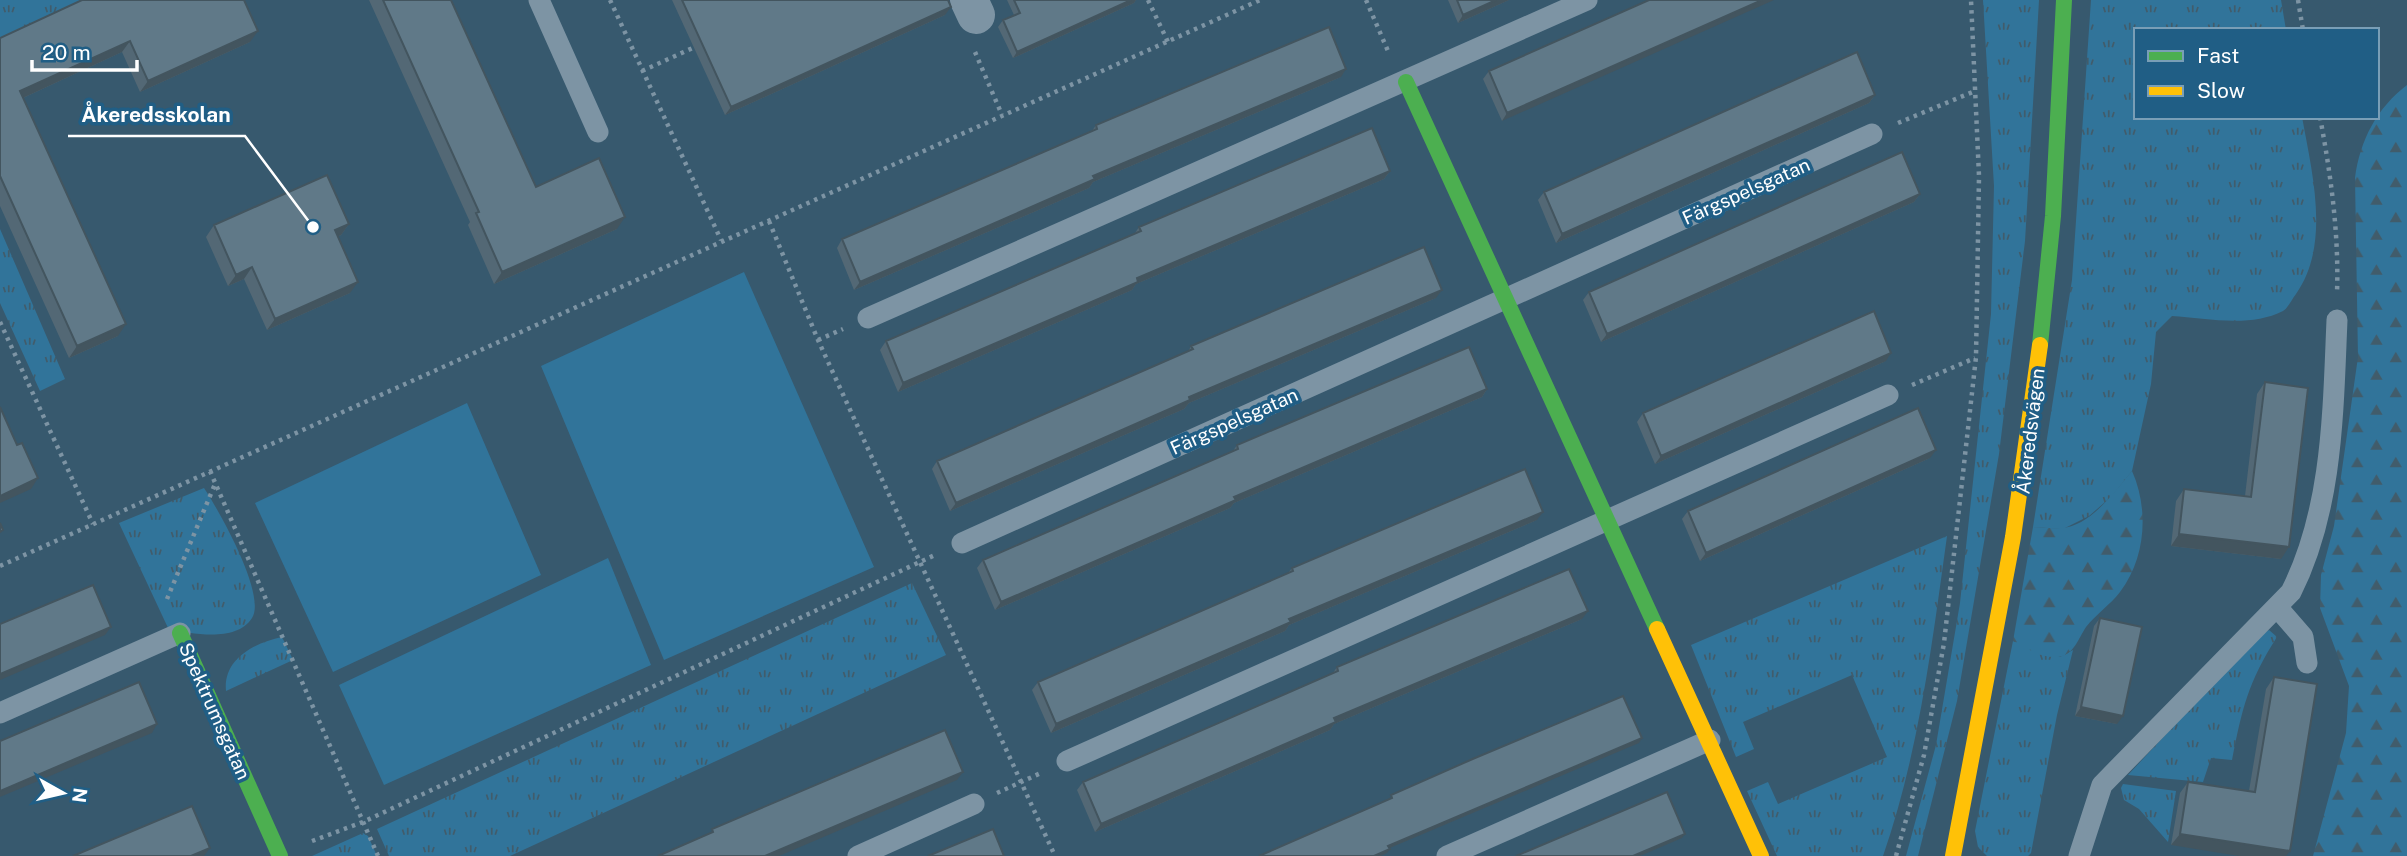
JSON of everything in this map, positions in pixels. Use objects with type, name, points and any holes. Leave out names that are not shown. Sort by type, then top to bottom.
[{"type":"street","name":"Åkeredsvägen","points":[[1953,856],[1999,636],[2028,451],[2050,251],[2064,0]]},
{"type":"street","points":[[1406,82],[1761,856]]},
{"type":"street","name":"Spektrumsgatan","points":[[180,633],[278,855]]},
{"type":"lane","points":[[539,0],[598,132]]},
{"type":"lane","points":[[868,318],[1587,0]]},
{"type":"lane","name":"Färgspelsgatan","points":[[962,542],[1872,134]]},
{"type":"lane","points":[[2079,856],[2102,785],[2291,592],[2307,560],[2320,506],[2333,415],[2337,320]]},
{"type":"lane","points":[[1067,761],[1888,395]]},
{"type":"lane","points":[[2277,607],[2303,637],[2306,663]]},
{"type":"lane","name":"Spektrumsgatan","points":[[0,713],[180,633]]},
{"type":"lane","points":[[1447,856],[1710,740]]},
{"type":"lane","points":[[858,856],[974,804]]},
{"type":"path","points":[[610,0],[721,240]]},
{"type":"path","points":[[1148,0],[1168,42]]},
{"type":"path","points":[[0,566],[1260,0]]},
{"type":"path","points":[[1366,0],[1385,46],[1406,82]]},
{"type":"path","points":[[1896,856],[1924,755],[1944,643],[1976,357],[1979,176],[1971,0]]},
{"type":"path","points":[[2298,0],[2303,28]]},
{"type":"path","points":[[973,8],[968,38],[1002,115]]},
{"type":"path","points":[[642,71],[701,44]]},
{"type":"path","points":[[1872,134],[1975,91]]},
{"type":"path","points":[[2320,119],[2330,168],[2338,249],[2337,320]]},
{"type":"path","points":[[769,221],[818,340],[1055,856]]},
{"type":"path","points":[[0,322],[93,524]]},
{"type":"path","points":[[1888,395],[1976,357]]},
{"type":"path","points":[[210,471],[378,856]]},
{"type":"path","points":[[157,643],[158,621],[215,484]]},
{"type":"path","points":[[278,855],[363,822],[962,542]]},
{"type":"path","points":[[974,804],[1067,761]]},
{"type":"green space","points":[[0,0],[87,0],[0,38]]},
{"type":"green space","points":[[1983,0],[2039,0],[2025,241],[1999,454],[1957,701],[1918,856],[1906,856],[1936,745],[1960,603],[1991,314],[1994,186]]},
{"type":"green space","points":[[2091,0],[2281,0],[2286,28],[2134,28],[2134,119],[2302,119],[2316,208],[2313,253],[2307,274],[2288,306],[2270,316],[2242,321],[2172,316],[2156,332],[2151,384],[2132,471],[2112,496],[2089,516],[2063,529],[2033,527],[2072,280]]},
{"type":"green space","points":[[2407,85],[2407,856],[2313,856],[2346,733],[2349,686],[2320,608],[2321,575],[2334,526],[2358,357],[2355,178],[2366,138],[2379,115]]},
{"type":"green space","points":[[0,229],[65,379],[40,391],[0,303]]},
{"type":"green space","points":[[744,272],[874,567],[664,660],[541,366]]},
{"type":"green space","points":[[467,403],[541,575],[333,672],[255,503]]},
{"type":"green space","points":[[2132,471],[2141,501],[2142,533],[2135,564],[2120,592],[2090,622],[2075,646],[2063,656],[2040,654],[2013,641],[2033,527],[2061,528],[2082,521],[2110,498]]},
{"type":"green space","points":[[204,488],[239,552],[253,591],[255,607],[252,618],[245,626],[225,634],[169,630],[119,523]]},
{"type":"green space","points":[[1947,536],[1930,657],[1915,738],[1883,856],[1777,856],[1747,791],[1768,782],[1778,804],[1887,757],[1852,675],[1743,722],[1754,749],[1736,757],[1691,645]]},
{"type":"green space","points":[[608,558],[651,665],[384,785],[339,685]]},
{"type":"green space","points":[[912,583],[946,655],[510,856],[389,856],[377,829]]},
{"type":"green space","points":[[2269,630],[2277,637],[2247,696],[2232,760],[2211,758],[2203,782],[2128,775],[2255,639]]},
{"type":"green space","points":[[282,637],[293,660],[226,691],[230,670],[242,654],[261,643]]},
{"type":"green space","points":[[2013,641],[2060,657],[2073,650],[2057,715],[2031,853],[2028,856],[1987,856],[1978,847],[1975,831]]},
{"type":"green space","points":[[2123,784],[2176,791],[2168,842],[2139,809],[2124,800],[2121,788]]},
{"type":"green space","points":[[363,833],[368,836],[377,856],[312,856]]},
{"type":"building","points":[[82,0],[244,0],[258,31],[148,81],[130,41],[20,91],[126,324],[77,346],[0,176],[0,38]]},
{"type":"building","points":[[383,0],[451,0],[536,187],[599,158],[625,217],[502,272],[476,213],[479,212]]},
{"type":"building","points":[[682,0],[948,0],[951,7],[731,107]]},
{"type":"building","points":[[1014,0],[1131,0],[1017,52],[1003,20],[1020,13]]},
{"type":"building","points":[[1457,0],[1496,0],[1463,15]]},
{"type":"building","points":[[1649,0],[1762,0],[1507,113],[1489,71]]},
{"type":"building","points":[[1329,27],[1346,69],[1093,176],[1095,179],[860,282],[842,239],[1097,129],[1096,125]]},
{"type":"building","points":[[1857,52],[1875,95],[1562,234],[1544,192]]},
{"type":"building","points":[[1372,128],[1390,171],[1137,278],[1138,282],[903,383],[886,341],[1141,231],[1139,227]]},
{"type":"building","points":[[1902,152],[1920,194],[1607,334],[1589,292]]},
{"type":"building","points":[[327,175],[349,224],[335,230],[358,282],[275,319],[252,267],[236,275],[214,225]]},
{"type":"building","points":[[1424,247],[1442,290],[1189,397],[1190,400],[956,503],[937,461],[1193,349],[1191,346]]},
{"type":"building","points":[[1874,311],[1891,353],[1661,456],[1643,413]]},
{"type":"building","points":[[1469,347],[1487,389],[1234,497],[1236,500],[1001,602],[983,560],[1238,449],[1237,445]]},
{"type":"building","points":[[2265,382],[2308,388],[2289,547],[2179,534],[2184,489],[2251,497]]},
{"type":"building","points":[[0,407],[17,445],[22,443],[38,478],[0,496]]},
{"type":"building","points":[[1918,408],[1936,450],[1706,553],[1688,511]]},
{"type":"building","points":[[1525,469],[1543,512],[1289,619],[1291,622],[1056,724],[1038,682],[1293,571],[1292,568]]},
{"type":"building","points":[[1569,569],[1588,611],[1334,718],[1336,722],[1101,824],[1083,782],[1338,671],[1337,667]]},
{"type":"building","points":[[93,585],[111,627],[0,674],[0,624]]},
{"type":"building","points":[[2100,618],[2142,627],[2123,716],[2081,707]]},
{"type":"building","points":[[2274,677],[2317,684],[2290,851],[2180,834],[2188,782],[2255,792]]},
{"type":"building","points":[[139,682],[157,724],[0,791],[0,741]]},
{"type":"building","points":[[1623,696],[1642,738],[1388,846],[1390,849],[1374,856],[1259,856],[1392,798],[1391,795],[1475,758]]},
{"type":"building","points":[[945,730],[963,772],[765,856],[658,856],[713,832],[712,829]]},
{"type":"building","points":[[1667,792],[1685,834],[1633,856],[1516,856]]},
{"type":"building","points":[[192,806],[210,848],[191,856],[73,856]]},
{"type":"building","points":[[993,829],[1004,856],[928,856]]},
{"type":"traffic: fast","points":[[2040,345],[2053,216],[2064,0]]},
{"type":"traffic: fast","points":[[1406,82],[1657,629]]},
{"type":"traffic: fast","points":[[180,633],[280,856]]},
{"type":"traffic: slow","points":[[1953,856],[2013,537],[2040,345]]},
{"type":"traffic: slow","points":[[1657,629],[1761,856]]},
{"type":"place","name":"Åkeredsskolan","points":[[313,227]]}]
